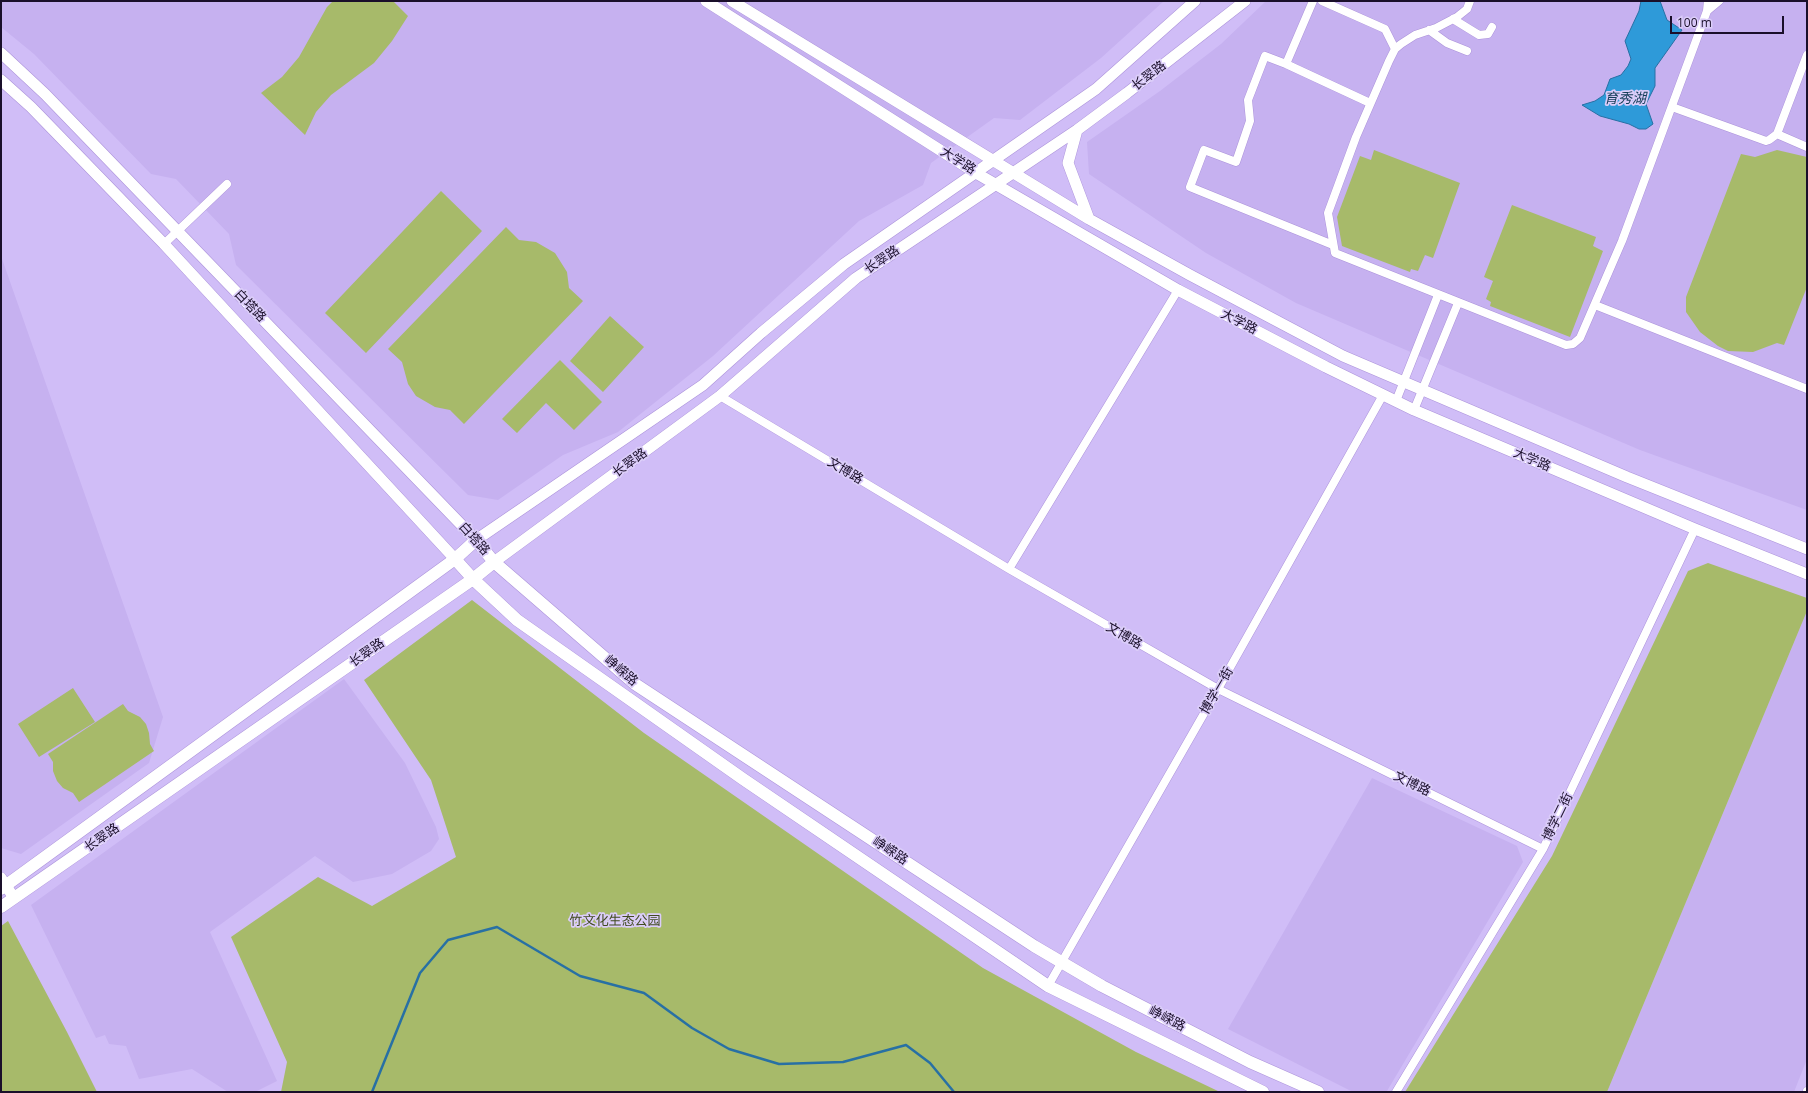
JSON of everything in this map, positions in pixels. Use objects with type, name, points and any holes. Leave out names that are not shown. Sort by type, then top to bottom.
[{"type":"main road","name":"大学路","points":[[706,1],[976,173],[1178,290],[1414,410],[1695,529],[1807,574]]},
{"type":"main road","name":"大学路","points":[[732,1],[1089,219],[1190,275],[1343,356],[1422,391],[1627,477],[1807,549]]},
{"type":"main road","name":"长翠路","points":[[2,886],[455,559],[476,540],[704,385],[761,333],[844,264],[1096,89],[1195,1]]},
{"type":"main road","name":"长翠路","points":[[8,903],[473,579],[720,396],[856,278],[994,184],[1077,130],[1133,89],[1245,1]]},
{"type":"main road","name":"白塔路","points":[[1,53],[45,94],[178,231],[476,540],[494,562]]},
{"type":"main road","name":"白塔路","points":[[1,80],[31,107],[164,244],[473,579]]},
{"type":"main road","points":[[1077,130],[1068,163],[1089,219]]},
{"type":"main road","name":"峥嵘路","points":[[494,562],[635,684],[1034,946],[1062,961],[1102,986],[1229,1051],[1318,1092]]},
{"type":"main road","name":"峥嵘路","points":[[473,579],[517,620],[743,779],[1048,986],[1263,1092]]},
{"type":"main road","points":[[2,886],[8,903]]},
{"type":"street","points":[[1286,64],[1313,1]]},
{"type":"street","points":[[1322,1],[1385,29],[1396,49]]},
{"type":"street","points":[[1470,1],[1466,9],[1452,19],[1415,35],[1396,49],[1370,103],[1328,213],[1335,254],[1566,345],[1573,344],[1580,338],[1622,241],[1707,11],[1708,1]]},
{"type":"street","points":[[1707,11],[1719,1]]},
{"type":"street","points":[[1452,19],[1479,35],[1488,34],[1492,27]]},
{"type":"street","points":[[1429,30],[1447,43],[1467,51]]},
{"type":"street","points":[[1672,107],[1766,141],[1777,134],[1807,55]]},
{"type":"street","points":[[1334,245],[1190,187],[1204,150],[1236,162],[1250,121],[1248,100],[1266,56],[1370,103]]},
{"type":"street","points":[[1777,134],[1807,148]]},
{"type":"street","points":[[164,244],[227,184]]},
{"type":"street","points":[[1010,570],[1178,290]]},
{"type":"street","points":[[1396,401],[1438,294]]},
{"type":"street","points":[[1414,410],[1458,303]]},
{"type":"street","points":[[1595,304],[1807,390]]},
{"type":"street","name":"博学一街","points":[[1048,986],[1218,689],[1383,395]]},
{"type":"street","name":"文博路","points":[[720,396],[1010,570],[1218,689],[1543,849]]},
{"type":"street","name":"博学二街","points":[[1396,1092],[1543,849],[1695,529]]},
{"type":"shaded area","points":[[1,1],[1164,1],[1101,58],[1020,120],[994,118],[931,163],[923,185],[859,221],[713,356],[618,432],[563,455],[498,500],[468,495],[236,265],[229,234],[176,179],[151,174],[34,54],[1,27]]},
{"type":"shaded area","points":[[1266,1],[1807,1],[1807,510],[1640,450],[1296,303],[1206,253],[1089,174],[1087,142],[1160,91],[1221,44]]},
{"type":"shaded area","points":[[1,256],[163,717],[149,763],[21,854],[1,848]]},
{"type":"shaded area","points":[[1807,611],[1807,1059],[1794,1092],[1607,1092]]},
{"type":"shaded area","points":[[344,679],[405,763],[436,827],[439,839],[431,851],[392,874],[353,882],[315,856],[210,932],[277,1081],[255,1092],[228,1092],[192,1069],[139,1079],[126,1046],[109,1044],[105,1035],[96,1038],[31,905]]},
{"type":"shaded area","points":[[1372,778],[1517,846],[1523,862],[1387,1091],[1353,1092],[1228,1029]]},
{"type":"green space","points":[[333,1],[393,1],[408,16],[392,41],[374,63],[331,95],[316,112],[305,135],[261,93],[282,77],[299,57],[327,7]]},
{"type":"green space","points":[[1374,150],[1460,183],[1433,258],[1425,255],[1418,271],[1411,269],[1410,272],[1342,246],[1337,217],[1360,156],[1371,160]]},
{"type":"green space","points":[[1777,150],[1807,157],[1807,287],[1784,345],[1777,343],[1753,352],[1728,351],[1718,346],[1700,332],[1686,312],[1686,297],[1741,154],[1755,157]]},
{"type":"green space","points":[[441,191],[482,231],[366,353],[325,313]]},
{"type":"green space","points":[[1512,205],[1596,237],[1593,246],[1603,251],[1570,337],[1490,306],[1491,302],[1486,299],[1493,281],[1484,277]]},
{"type":"green space","points":[[506,227],[519,240],[536,242],[555,253],[567,272],[569,288],[583,301],[464,424],[450,410],[435,407],[416,396],[408,384],[402,362],[388,349]]},
{"type":"green space","points":[[610,316],[644,347],[603,392],[570,361]]},
{"type":"green space","points":[[560,360],[602,402],[574,430],[546,403],[517,433],[502,419]]},
{"type":"green space","points":[[1708,563],[1807,598],[1807,611],[1607,1092],[1405,1092],[1552,856],[1688,571]]},
{"type":"green space","name":"竹文化生态公园","points":[[472,600],[644,733],[983,968],[1136,1052],[1220,1092],[281,1092],[287,1062],[231,937],[318,877],[372,906],[456,857],[431,780],[364,680]]},
{"type":"green space","points":[[73,688],[95,722],[39,757],[18,724]]},
{"type":"green space","points":[[123,704],[128,711],[140,717],[146,724],[150,744],[154,751],[79,802],[73,793],[63,788],[57,781],[53,771],[53,762],[48,754]]},
{"type":"green space","points":[[8,921],[97,1092],[1,1092],[1,926]]},
{"type":"water","name":"育秀湖","points":[[1641,1],[1660,1],[1667,20],[1682,30],[1655,68],[1655,86],[1646,104],[1653,124],[1646,129],[1639,129],[1629,124],[1600,116],[1582,105],[1595,101],[1604,95],[1610,79],[1621,75],[1628,66],[1631,59],[1625,41],[1639,11]]},
{"type":"waterway","points":[[372,1092],[420,973],[448,940],[497,927],[580,976],[644,993],[692,1028],[729,1049],[779,1064],[843,1062],[906,1045],[930,1063],[954,1092]]}]
